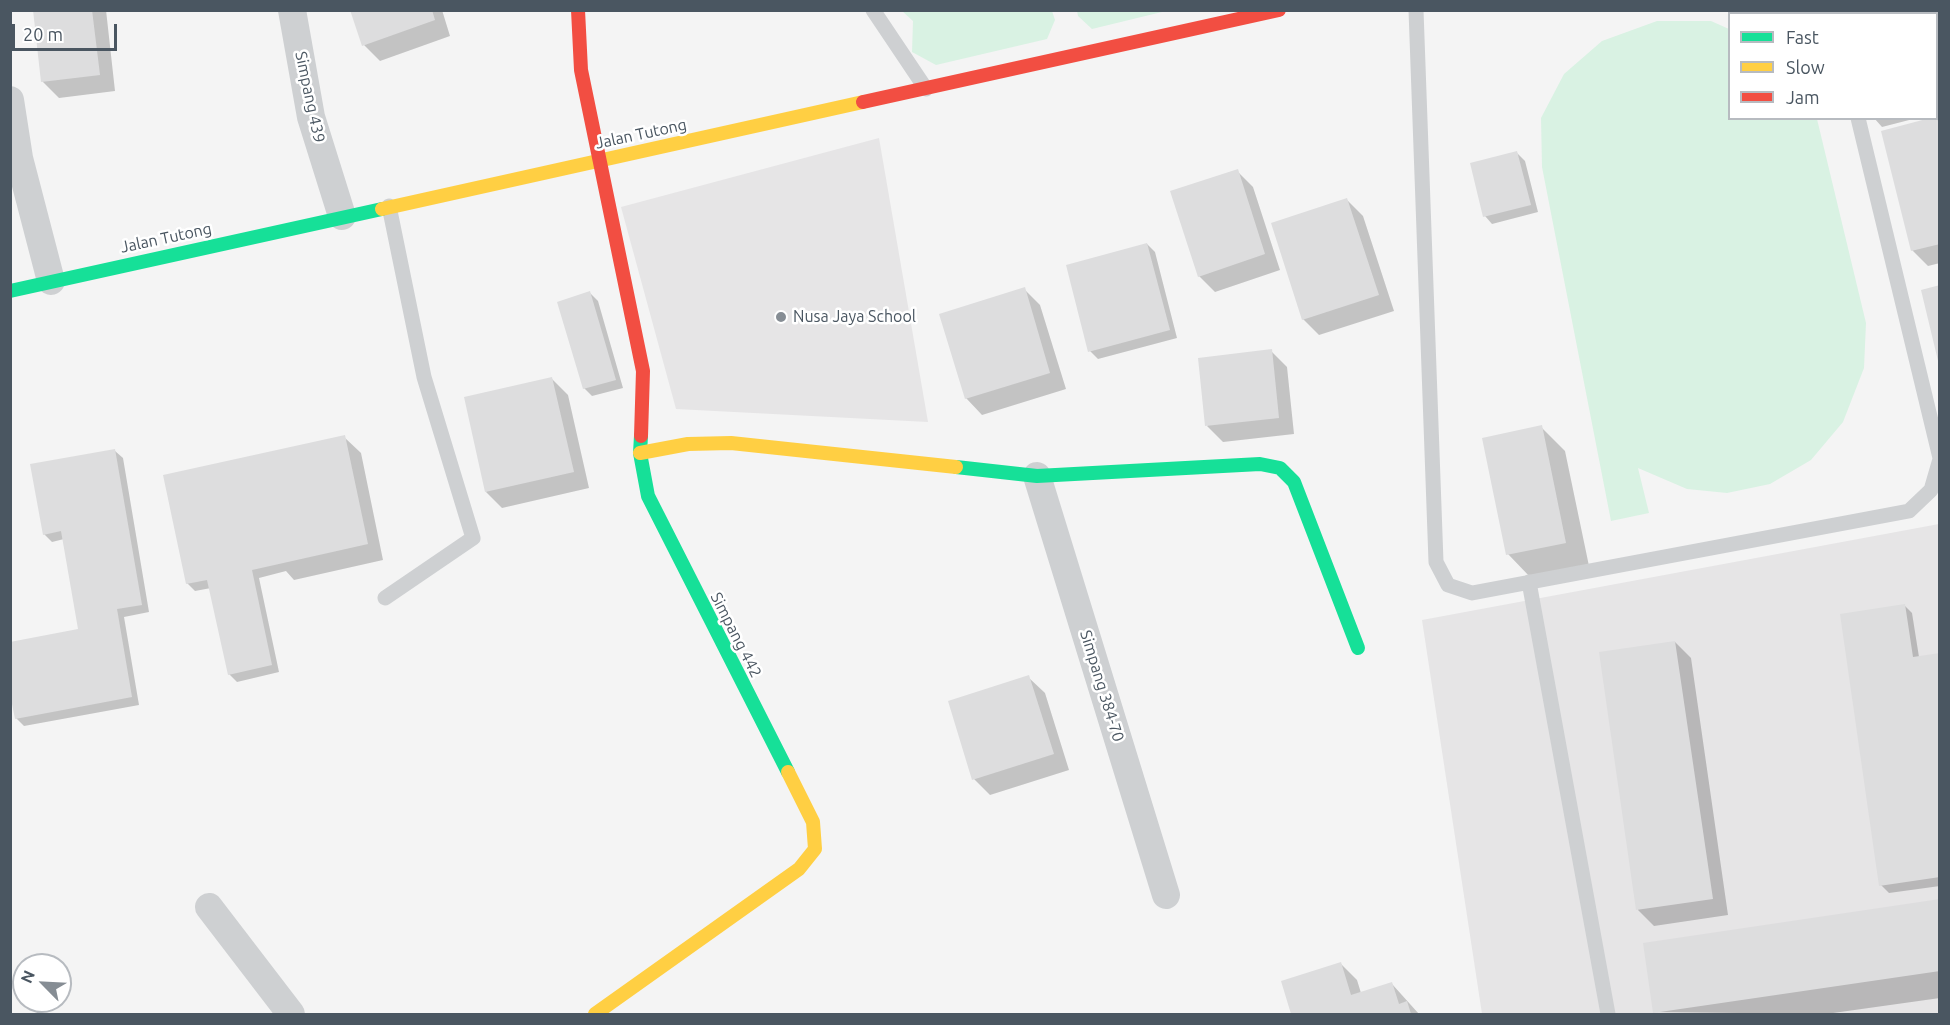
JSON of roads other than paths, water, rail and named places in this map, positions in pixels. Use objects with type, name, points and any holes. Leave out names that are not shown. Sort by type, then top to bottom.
[{"type":"street","name":"Simpang 439","points":[[292,10],[311,117],[342,216]]},
{"type":"street","name":"Simpang 442","points":[[578,10],[581,70],[643,371],[640,453],[648,496],[813,822],[815,849],[799,869],[595,1014]]},
{"type":"street","name":"Jalan Tutong","points":[[10,291],[1279,10]]},
{"type":"street","points":[[10,100],[19,158],[51,281]]},
{"type":"street","points":[[640,453],[688,444],[731,443],[1037,476],[1260,464],[1280,468],[1294,482],[1358,648]]},
{"type":"street","name":"Simpang 384-70","points":[[1037,476],[1166,895]]},
{"type":"street","points":[[209,907],[291,1014]]},
{"type":"lane","points":[[873,10],[926,89]]},
{"type":"lane","points":[[1190,10],[1196,29]]},
{"type":"lane","points":[[1416,10],[1436,561],[1448,585],[1472,592],[1909,511],[1931,490],[1940,458],[1858,120]]},
{"type":"lane","points":[[385,598],[473,538],[424,377],[389,206]]},
{"type":"lane","points":[[1529,582],[1608,1014]]},
{"type":"place","name":"Nusa Jaya School","points":[[781,317]]}]
